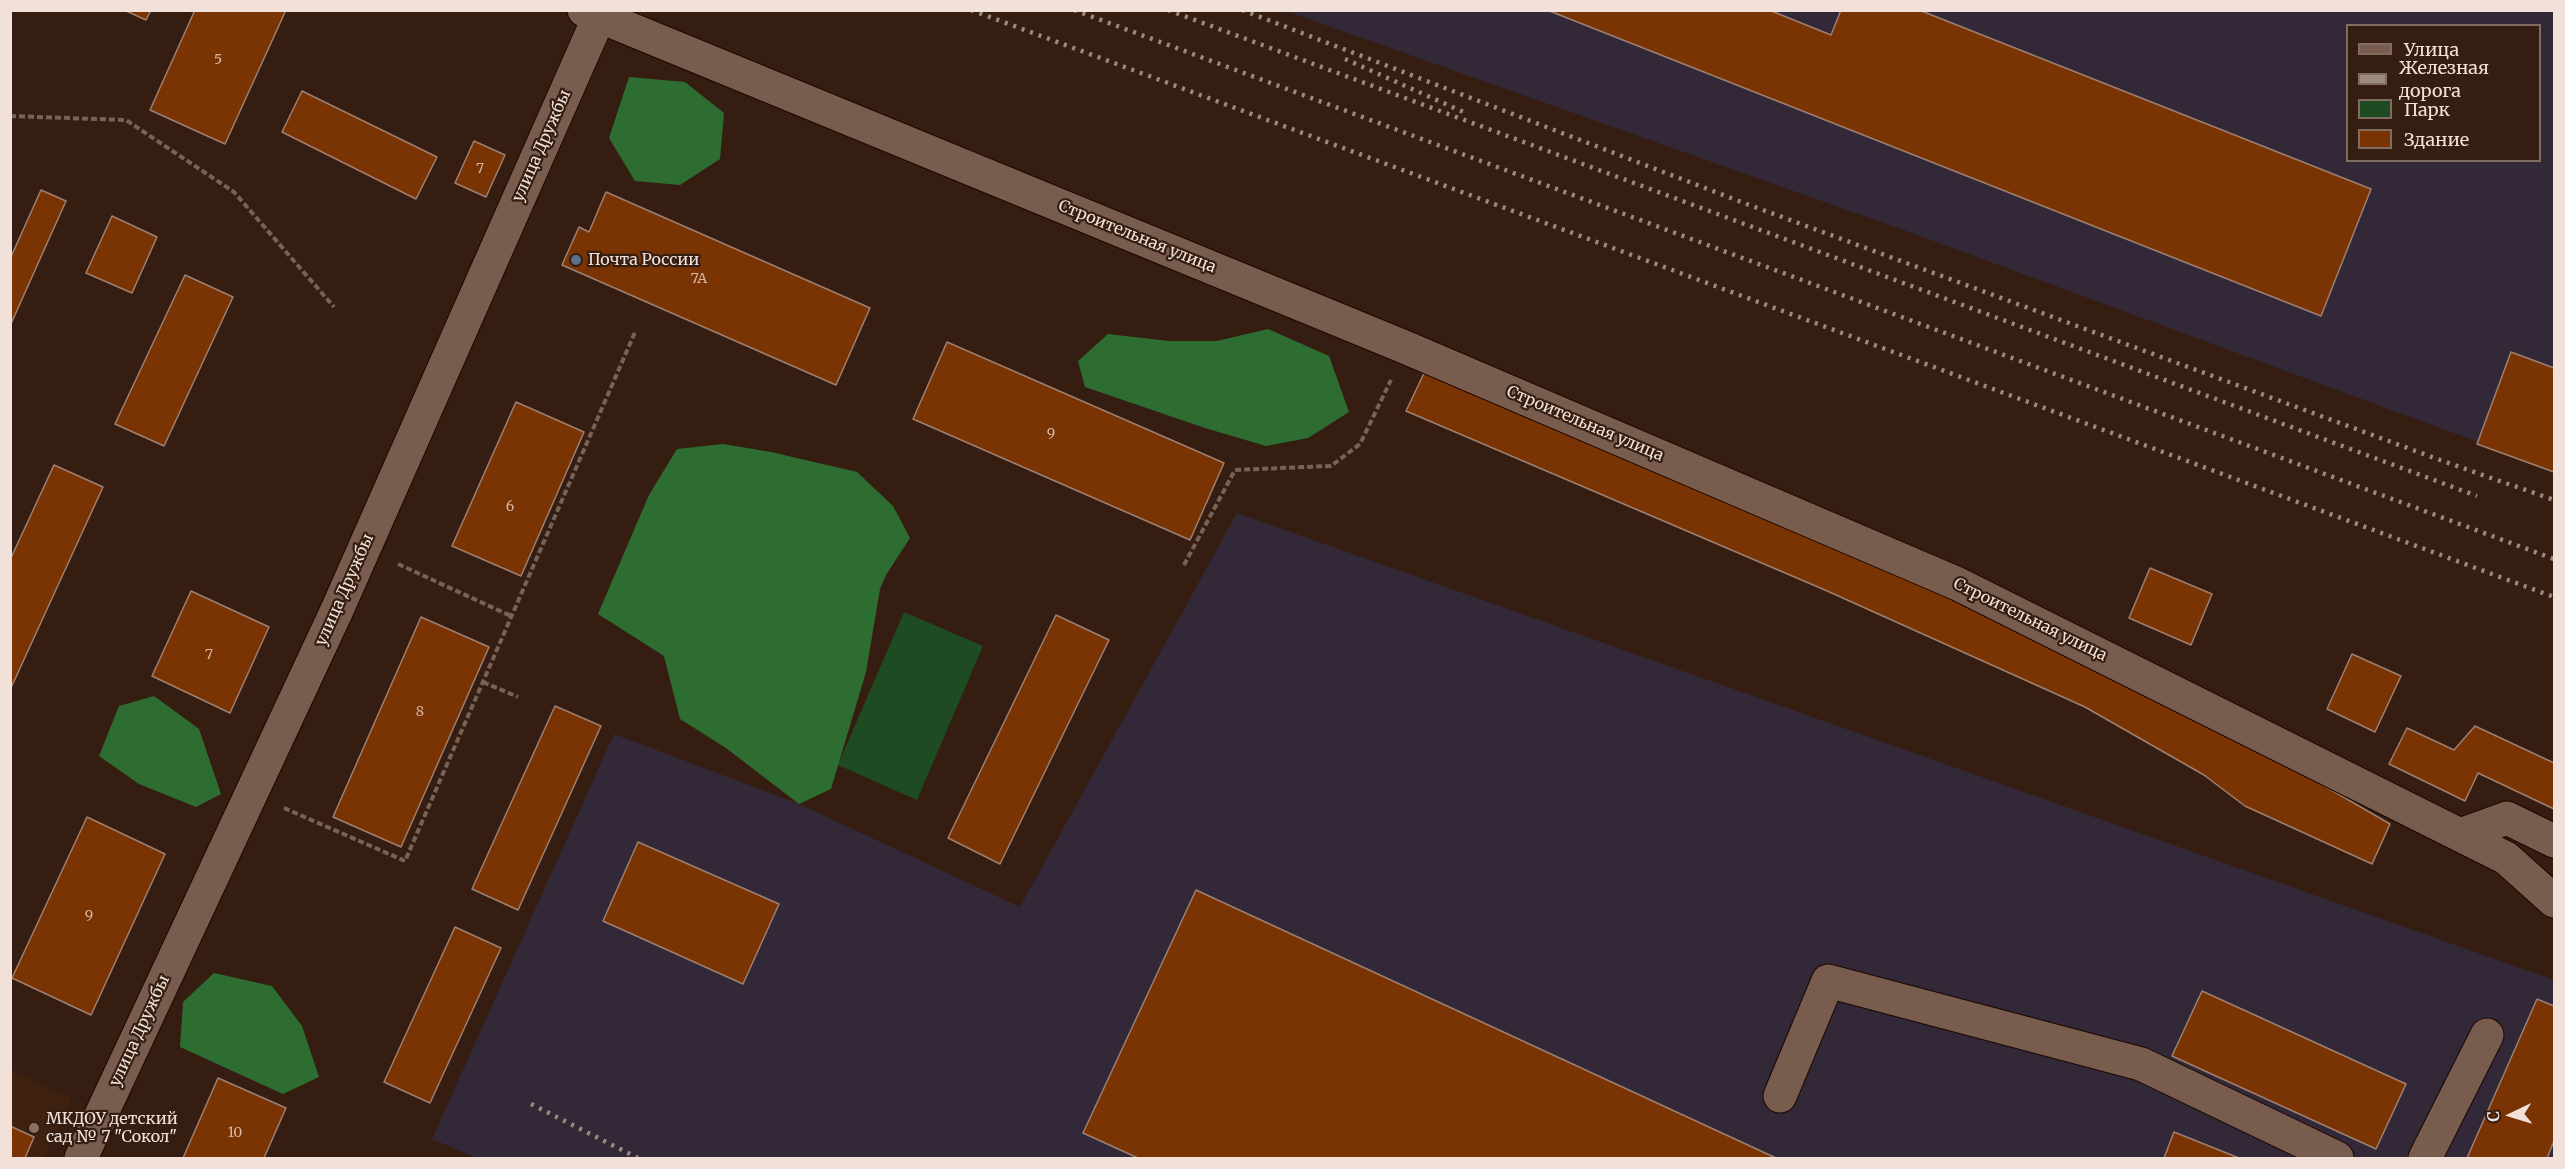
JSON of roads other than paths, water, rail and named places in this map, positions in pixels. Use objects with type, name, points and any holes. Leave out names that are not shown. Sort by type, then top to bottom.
[{"type":"street","name":"Строительная улица","points":[[592,14],[1407,348],[1958,584],[2506,858],[2554,901]]},
{"type":"street","name":"улица Дружбы","points":[[81,1158],[364,548],[592,14]]},
{"type":"street","points":[[2460,835],[2507,818],[2554,841]]},
{"type":"street","points":[[1780,1096],[1828,981],[2142,1064],[2337,1158]]},
{"type":"street","points":[[2425,1158],[2487,1035]]},
{"type":"railway","points":[[971,10],[2554,597]]},
{"type":"railway","points":[[1074,10],[2554,559]]},
{"type":"railway","points":[[1168,10],[2477,496]]},
{"type":"railway","points":[[1242,10],[1744,203],[2554,500]]},
{"type":"railway","points":[[1345,59],[1468,114]]},
{"type":"railway","points":[[531,1104],[638,1158]]},
{"type":"place","name":"Почта России","points":[[576,260]]},
{"type":"place","name":"МКДОУ детский сад № 7 \"Сокол\"","points":[[34,1128]]}]
